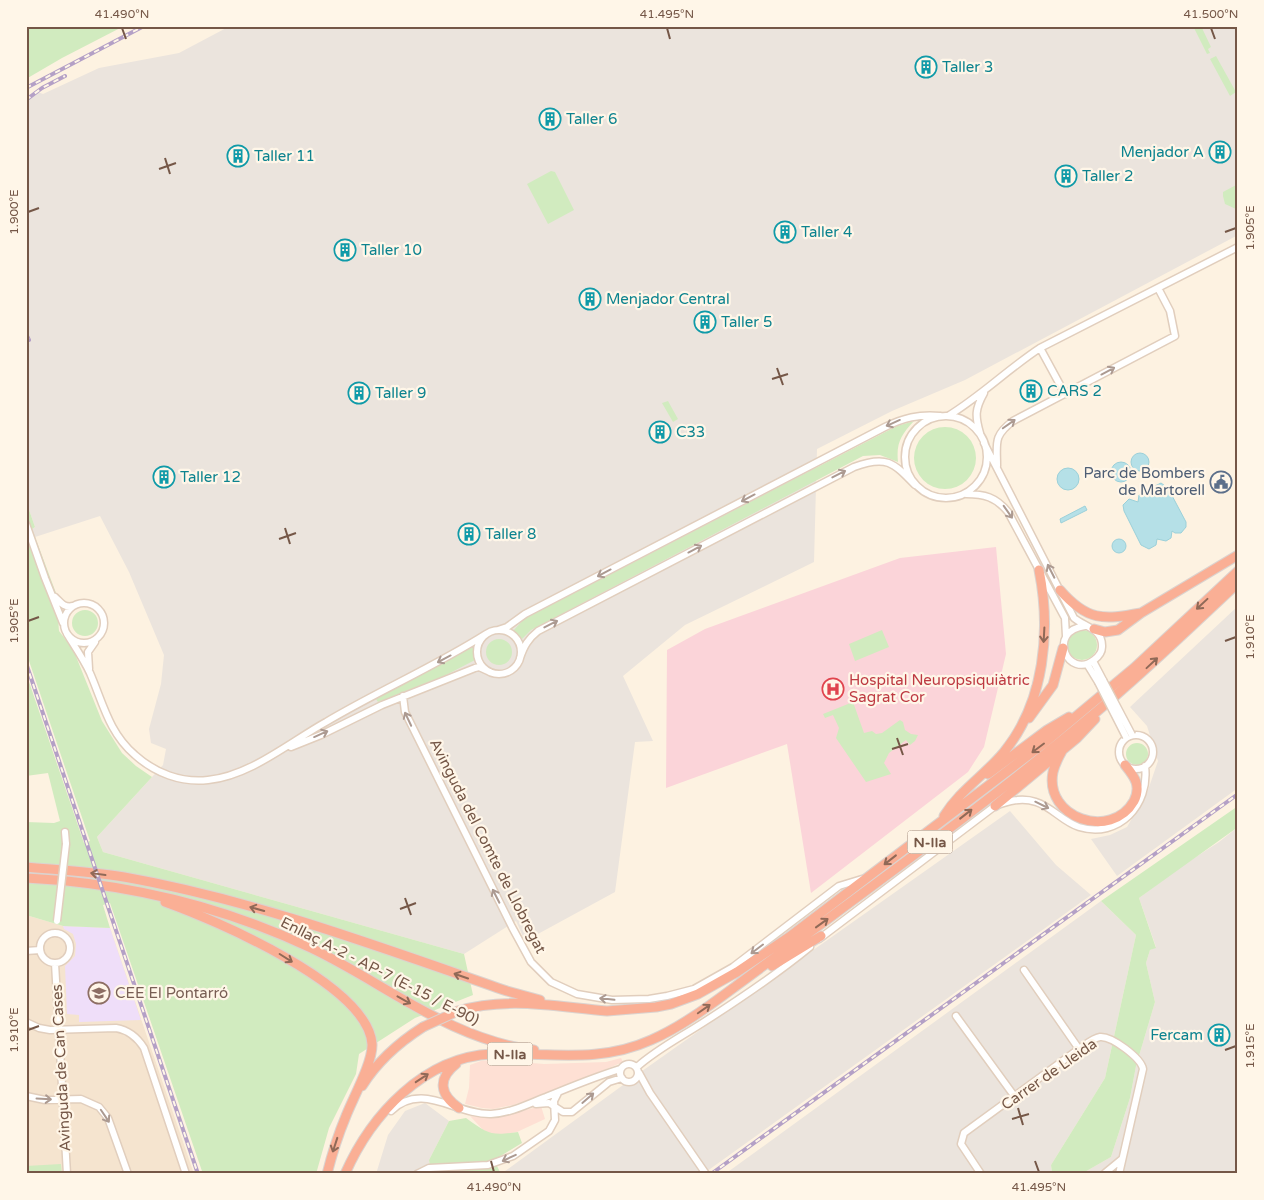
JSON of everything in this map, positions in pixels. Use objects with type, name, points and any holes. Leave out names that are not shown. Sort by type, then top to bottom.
[{"type":"highway","points":[[1090,628],[1105,632],[1118,630],[1141,613],[1238,555]]},
{"type":"highway","points":[[1018,732],[1035,693],[1042,664],[1045,609],[1039,570]]},
{"type":"highway","name":"N-IIa","points":[[327,1174],[345,1117],[364,1084],[379,1064],[404,1040],[423,1027],[474,1006],[501,1003],[607,1011],[671,1004],[698,994],[730,976],[782,942],[1043,744],[1134,668],[1238,571]]},
{"type":"highway","name":"N-IIa","points":[[345,1174],[353,1156],[374,1124],[396,1099],[416,1081],[441,1067],[465,1058],[491,1054],[567,1056],[595,1054],[638,1045],[653,1039],[692,1017],[932,841],[1061,742],[1116,696],[1238,583]]},
{"type":"highway","points":[[1060,590],[1082,612],[1095,616],[1105,618],[1141,613]]},
{"type":"highway","points":[[942,820],[953,801],[1004,753],[1053,685],[1057,676],[1063,648]]},
{"type":"highway","points":[[995,806],[1077,738],[1116,696]]},
{"type":"highway","points":[[968,787],[994,771],[1047,730],[1089,706]]},
{"type":"highway","points":[[1062,751],[1053,773],[1052,782],[1055,794],[1065,810],[1089,822],[1113,819],[1131,804],[1137,790],[1136,782],[1126,765]]},
{"type":"highway","name":"Enllaç A-2 - AP-7 (E-15 / E-90)","points":[[26,867],[125,878],[244,905],[311,924],[508,991],[567,1007]]},
{"type":"highway","name":"Enllaç A-2 - AP-7 (E-15 / E-90)","points":[[26,878],[93,883],[129,890],[181,901],[255,924],[312,948],[463,1031],[498,1044],[532,1050],[581,1050],[623,1045],[665,1032]]},
{"type":"highway","points":[[129,890],[196,913],[256,940],[320,980],[346,1001],[361,1017],[369,1031],[372,1045],[370,1058],[345,1117]]},
{"type":"highway","points":[[741,982],[821,936]]},
{"type":"highway","points":[[459,1108],[447,1097],[443,1084],[445,1075],[449,1070],[465,1058]]},
{"type":"street","points":[[948,416],[986,390],[1017,363],[1040,348],[1238,247]]},
{"type":"street","points":[[997,467],[996,440],[1001,430],[1013,421],[1175,336],[1170,311],[1158,288]]},
{"type":"street","points":[[1040,348],[1065,394]]},
{"type":"street","points":[[980,435],[977,421],[977,406],[986,390]]},
{"type":"street","points":[[26,524],[66,631],[90,673],[105,713],[117,736],[136,757],[162,774],[192,780],[207,781],[235,774],[276,753],[326,722],[486,634],[498,630],[884,427],[916,416],[948,416],[963,420],[973,426],[984,442],[1074,618],[1098,633],[1101,640],[1102,648],[1098,657],[1090,662],[1079,664],[1072,662],[1066,656],[1063,648],[1066,636],[1065,618],[1013,520],[1002,504],[986,495],[966,494],[953,498],[939,498],[926,494],[899,468],[888,461],[871,460],[854,467],[538,631],[529,638],[520,658],[511,670],[497,674],[480,667],[475,668],[403,696],[321,735],[276,753]]},
{"type":"street","points":[[915,485],[908,474],[905,462],[905,450],[909,438],[916,428],[926,421],[940,416]]},
{"type":"street","points":[[966,494],[976,486],[983,476],[987,464],[984,442]]},
{"type":"street","points":[[52,595],[68,607],[78,604],[91,604],[101,611],[105,625],[99,638],[88,652],[90,673]]},
{"type":"street","points":[[73,606],[65,616],[66,631],[71,639],[82,644],[88,644],[99,638]]},
{"type":"street","points":[[1066,636],[1074,629],[1090,628]]},
{"type":"street","points":[[498,630],[505,631],[516,639],[519,645],[520,658]]},
{"type":"street","points":[[486,634],[478,647],[477,654],[479,662],[490,672]]},
{"type":"street","points":[[1090,662],[1129,736]]},
{"type":"street","name":"Avinguda del Comte de Llobregat","points":[[403,696],[404,712],[532,962],[540,973],[551,982],[577,994],[612,1000],[649,999],[694,989],[733,967],[840,886],[866,879]]},
{"type":"street","points":[[1129,736],[1142,736],[1151,743],[1153,754],[1145,766],[1134,769],[1126,765],[1120,758],[1119,749],[1123,740],[1129,736]]},
{"type":"street","points":[[632,1082],[637,1078],[638,1070],[650,1056],[774,974],[821,936],[995,806],[1014,800],[1031,800],[1048,807],[1070,823],[1094,830],[1105,829],[1118,824],[1139,804],[1145,784],[1145,766]]},
{"type":"street","points":[[56,932],[66,844],[65,832]]},
{"type":"street","points":[[56,932],[65,936],[70,950],[66,959],[55,963],[44,958],[40,946],[43,938],[56,932]]},
{"type":"street","points":[[26,951],[40,950]]},
{"type":"street","name":"Avinguda de Can Cases","points":[[55,963],[67,1174]]},
{"type":"street","points":[[1024,970],[1079,1049]]},
{"type":"street","points":[[956,1016],[1015,1097]]},
{"type":"street","points":[[26,1022],[39,1028],[59,1030],[116,1028],[131,1033],[140,1042],[147,1058],[186,1174]]},
{"type":"street","name":"Carrer de Lleida","points":[[982,1174],[961,1144],[964,1133],[1079,1049],[1103,1037],[1111,1040],[1136,1057],[1142,1065],[1142,1075],[1119,1174]]},
{"type":"street","points":[[374,1124],[395,1106],[410,1098],[426,1098],[481,1113],[506,1112],[620,1069],[628,1063],[638,1070],[650,1094],[706,1174]]},
{"type":"street","points":[[620,1069],[622,1078],[626,1082],[632,1082],[650,1094]]},
{"type":"street","points":[[530,1104],[545,1103],[563,1112],[572,1112],[608,1082],[622,1078]]},
{"type":"street","points":[[417,1174],[429,1168],[488,1165],[513,1156],[549,1131],[555,1120],[554,1101],[558,1092]]},
{"type":"street","points":[[26,1096],[46,1100],[81,1099],[99,1107],[107,1115],[128,1174]]},
{"type":"street","points":[[1105,1174],[1122,1159]]},
{"type":"shaded area","points":[[230,26],[1238,26],[1238,235],[965,380],[892,411],[817,449],[814,562],[685,625],[623,676],[653,741],[635,742],[615,892],[525,941],[516,921],[464,954],[103,852],[97,837],[163,765],[166,749],[151,743],[149,729],[161,684],[164,655],[129,572],[100,516],[35,537],[32,529],[35,527],[26,501],[26,97],[35,91],[43,94],[99,68],[179,53]]},
{"type":"shaded area","name":"Hospital Neuropsiquiàtric Sagrat Cor","points":[[996,547],[1006,654],[984,747],[968,772],[811,893],[787,744],[666,788],[667,650],[705,629],[900,558]]},
{"type":"shaded area","points":[[1238,606],[1238,788],[1117,876],[1091,839],[1110,835],[1127,827],[1147,793],[1158,761],[1147,726],[1130,707]]},
{"type":"shaded area","points":[[1010,811],[1056,865],[1091,895],[703,1174],[501,1174],[645,1069]]},
{"type":"shaded area","points":[[1238,827],[1238,1174],[725,1174],[1101,901],[1136,935],[1105,1078],[1051,1165],[1052,1173],[1083,1173],[1111,1157],[1130,1098],[1136,1066],[1155,1002],[1146,963],[1150,950],[1156,947],[1139,898]]},
{"type":"shaded area","points":[[26,915],[63,926],[110,928],[194,1174],[26,1174]]},
{"type":"shaded area","name":"CEE El Pontarró","points":[[63,926],[110,928],[141,1020],[79,1022],[79,1015],[67,1014],[65,966],[75,956],[76,944],[73,934],[64,929]]},
{"type":"shaded area","points":[[621,1058],[623,1062],[554,1091],[513,1105],[493,1109],[465,1104],[469,1088],[470,1065],[481,1061],[494,1060],[544,1064],[606,1062]]},
{"type":"shaded area","points":[[425,1103],[449,1121],[429,1160],[431,1174],[376,1174],[388,1135],[405,1111]]},
{"type":"shaded area","points":[[541,1106],[545,1119],[517,1132],[502,1135],[493,1135],[484,1131],[470,1116],[494,1118]]},
{"type":"green space","points":[[26,26],[124,26],[26,79]]},
{"type":"green space","points":[[1193,26],[1201,26],[1211,47],[1208,49],[1210,53],[1207,54]]},
{"type":"green space","points":[[1216,56],[1236,92],[1230,96],[1210,59]]},
{"type":"green space","points":[[551,171],[555,172],[574,210],[548,224],[527,184]]},
{"type":"green space","points":[[1238,184],[1238,208],[1236,209],[1225,204],[1223,192]]},
{"type":"green space","points":[[668,401],[678,419],[673,422],[662,403]]},
{"type":"green space","points":[[914,421],[900,440],[898,462],[880,455],[863,456],[531,630],[522,639],[513,631],[524,619],[897,426]]},
{"type":"green space","points":[[945,427],[957,429],[967,436],[974,446],[976,458],[974,470],[967,480],[957,487],[945,489],[933,487],[923,480],[916,470],[914,458],[916,446],[923,436],[933,429]]},
{"type":"green space","points":[[26,501],[35,527],[32,529],[56,593],[59,631],[73,649],[102,721],[122,753],[152,777],[97,837],[103,852],[464,954],[473,995],[415,1018],[359,1054],[356,1074],[329,1128],[316,1174],[203,1174],[110,903],[103,905],[110,928],[63,926],[26,915],[26,822],[54,823],[60,821],[48,773],[26,776],[26,673],[84,843],[90,841],[26,652]]},
{"type":"green space","points":[[85,610],[94,614],[98,623],[94,632],[85,636],[76,632],[72,623],[76,614]]},
{"type":"green space","points":[[882,630],[889,647],[855,661],[849,644]]},
{"type":"green space","points":[[1082,630],[1088,631],[1096,639],[1096,651],[1088,659],[1082,660],[1076,659],[1068,651],[1067,645],[1068,639],[1076,631]]},
{"type":"green space","points":[[499,639],[508,643],[512,652],[508,661],[499,665],[490,661],[486,652],[490,643]]},
{"type":"green space","points":[[474,646],[475,660],[446,675],[378,702],[376,699]]},
{"type":"green space","points":[[853,702],[864,733],[872,731],[876,734],[882,733],[900,720],[903,722],[905,730],[911,734],[918,735],[910,745],[906,740],[889,753],[884,763],[891,774],[866,782],[836,738],[839,728],[833,715],[825,718],[823,714]]},
{"type":"green space","points":[[1137,743],[1145,746],[1148,754],[1145,762],[1137,765],[1129,762],[1126,754],[1129,746]]},
{"type":"green space","points":[[1238,806],[1238,827],[1139,898],[1156,948],[1150,950],[1146,963],[1155,1002],[1136,1066],[1130,1098],[1111,1157],[1083,1173],[1052,1173],[1051,1165],[1105,1078],[1136,935],[1101,901]]},
{"type":"green space","points":[[466,1118],[485,1131],[495,1134],[518,1132],[522,1143],[494,1160],[501,1174],[431,1174],[429,1160],[449,1121]]},
{"type":"green space","points":[[61,1164],[62,1174],[26,1174],[26,1166]]},
{"type":"water","points":[[1136,453],[1144,453],[1149,458],[1147,469],[1136,471],[1131,466],[1131,458]]},
{"type":"water","points":[[1121,462],[1128,465],[1131,472],[1128,479],[1121,482],[1114,479],[1111,472],[1114,465]]},
{"type":"water","points":[[1068,468],[1076,471],[1079,479],[1076,487],[1068,490],[1060,487],[1057,479],[1060,471]]},
{"type":"water","points":[[1161,483],[1168,488],[1186,522],[1186,527],[1181,533],[1172,531],[1171,538],[1166,541],[1157,539],[1156,545],[1149,549],[1141,545],[1124,511],[1123,505],[1129,499],[1138,502],[1139,495],[1143,491],[1152,494],[1153,487]]},
{"type":"water","points":[[1085,506],[1087,510],[1061,523],[1060,519]]},
{"type":"water","points":[[1119,539],[1124,541],[1126,546],[1124,551],[1119,553],[1114,551],[1112,546],[1114,541]]},
{"type":"railway","points":[[26,88],[144,26]]},
{"type":"railway","points":[[26,100],[42,88],[65,76]]},
{"type":"railway","points":[[26,334],[29,340]]},
{"type":"railway","points":[[26,663],[198,1174]]},
{"type":"railway","points":[[711,1174],[1238,794]]},
{"type":"place","name":"Taller 3","points":[[926,67]]},
{"type":"place","name":"Taller 6","points":[[550,119]]},
{"type":"place","name":"Menjador A","points":[[1220,152]]},
{"type":"place","name":"Taller 11","points":[[238,156]]},
{"type":"place","name":"Taller 2","points":[[1066,176]]},
{"type":"place","name":"Taller 4","points":[[785,232]]},
{"type":"place","name":"Taller 10","points":[[345,250]]},
{"type":"place","name":"Menjador Central","points":[[590,299]]},
{"type":"place","name":"Taller 5","points":[[705,322]]},
{"type":"place","name":"CARS 2","points":[[1031,391]]},
{"type":"place","name":"Taller 9","points":[[359,393]]},
{"type":"place","name":"C33","points":[[660,432]]},
{"type":"place","name":"Taller 12","points":[[164,477]]},
{"type":"place","name":"Parc de Bombers de Martorell","points":[[1221,482]]},
{"type":"place","name":"Taller 8","points":[[469,534]]},
{"type":"place","name":"Hospital Neuropsiquiàtric Sagrat Cor","points":[[833,689]]},
{"type":"place","name":"CEE El Pontarró","points":[[99,993]]},
{"type":"place","name":"Fercam","points":[[1219,1035]]}]
